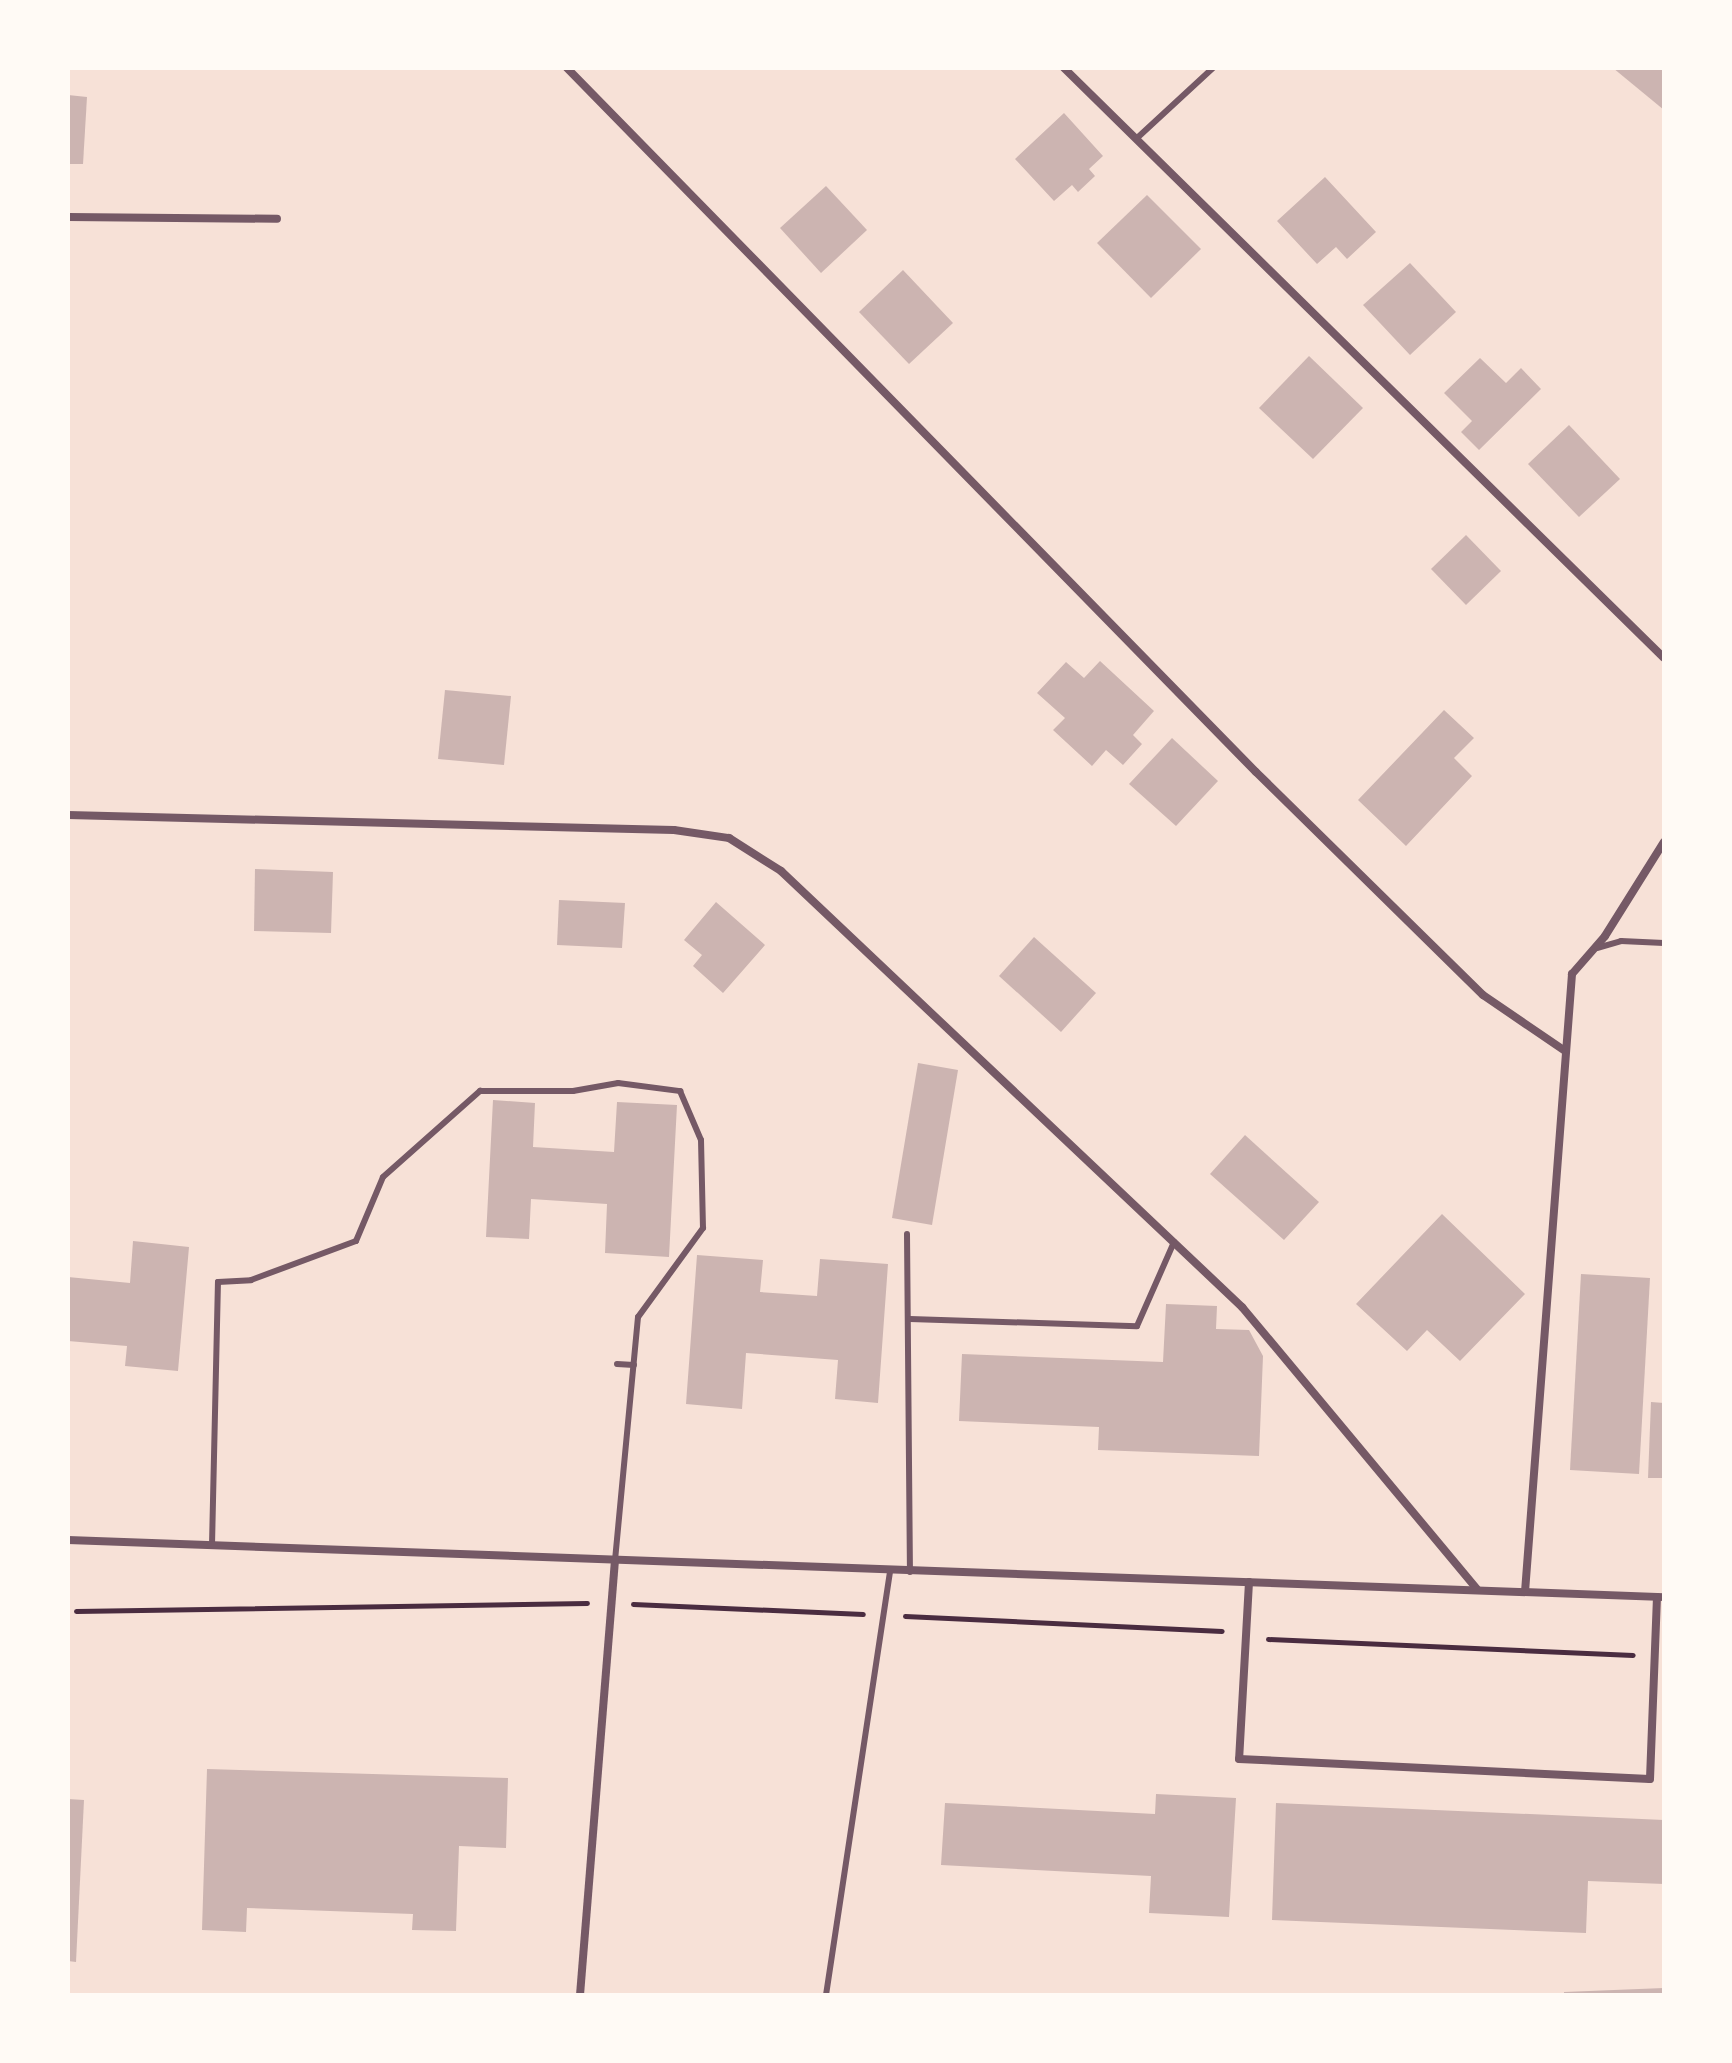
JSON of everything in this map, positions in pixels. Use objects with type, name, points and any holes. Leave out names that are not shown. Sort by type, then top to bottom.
[{"type":"street","points":[[567,68],[1256,772],[1483,995],[1565,1051]]},
{"type":"street","points":[[1064,68],[1664,658]]},
{"type":"street","points":[[68,217],[277,219]]},
{"type":"street","points":[[68,815],[674,830],[729,838],[781,871],[1242,1307],[1477,1589]]},
{"type":"street","points":[[1525,1592],[1572,974],[1593,950],[1664,842]]},
{"type":"street","points":[[68,1540],[910,1572],[1249,1582],[1477,1589],[1660,1597],[1654,1657],[1650,1779],[1239,1759],[1249,1582]]},
{"type":"street","points":[[580,1995],[615,1560]]},
{"type":"lane","points":[[1136,139],[1213,68]]},
{"type":"lane","points":[[1593,950],[1621,941],[1664,943]]},
{"type":"lane","points":[[212,1545],[218,1282],[251,1280],[356,1241],[383,1177],[480,1091],[573,1091],[618,1083],[680,1091],[701,1140],[703,1228],[638,1317],[615,1560]]},
{"type":"lane","points":[[907,1234],[910,1572]]},
{"type":"lane","points":[[910,1319],[1137,1326],[1174,1242]]},
{"type":"lane","points":[[617,1364],[634,1365]]},
{"type":"lane","points":[[826,1995],[890,1571]]},
{"type":"path","points":[[76,1611],[612,1603],[1654,1657]]},
{"type":"building","points":[[1613,68],[1664,68],[1664,110]]},
{"type":"building","points":[[68,95],[87,97],[83,164],[68,164]]},
{"type":"building","points":[[1064,113],[1103,156],[1089,169],[1095,176],[1078,192],[1072,185],[1054,201],[1015,159]]},
{"type":"building","points":[[1325,177],[1376,232],[1347,259],[1336,247],[1317,264],[1277,221]]},
{"type":"building","points":[[826,186],[867,230],[821,273],[780,228]]},
{"type":"building","points":[[1147,195],[1201,249],[1151,298],[1097,243]]},
{"type":"building","points":[[1410,263],[1456,312],[1410,355],[1363,305]]},
{"type":"building","points":[[903,270],[953,323],[909,364],[859,312]]},
{"type":"building","points":[[1309,356],[1363,408],[1313,459],[1259,408]]},
{"type":"building","points":[[1480,358],[1506,383],[1521,368],[1541,389],[1479,450],[1461,432],[1472,421],[1444,393]]},
{"type":"building","points":[[1569,425],[1620,479],[1579,517],[1528,464]]},
{"type":"building","points":[[1466,535],[1501,571],[1466,605],[1431,569]]},
{"type":"building","points":[[1100,661],[1154,711],[1133,735],[1142,744],[1123,765],[1106,750],[1092,766],[1053,730],[1065,718],[1037,693],[1066,662],[1084,678]]},
{"type":"building","points":[[445,690],[511,696],[504,765],[438,759]]},
{"type":"building","points":[[1444,710],[1474,738],[1454,758],[1472,776],[1406,846],[1358,800]]},
{"type":"building","points":[[1172,738],[1218,781],[1176,826],[1129,784]]},
{"type":"building","points":[[255,869],[333,872],[331,933],[254,931]]},
{"type":"building","points":[[559,900],[625,903],[622,948],[557,945]]},
{"type":"building","points":[[716,902],[765,945],[723,993],[693,966],[702,955],[684,940]]},
{"type":"building","points":[[1034,937],[1096,993],[1061,1032],[999,976]]},
{"type":"building","points":[[918,1063],[958,1070],[932,1225],[892,1218]]},
{"type":"building","points":[[493,1100],[535,1103],[533,1147],[614,1152],[617,1102],[677,1105],[669,1257],[605,1253],[607,1204],[531,1199],[529,1239],[486,1237]]},
{"type":"building","points":[[1245,1135],[1319,1202],[1284,1240],[1210,1174]]},
{"type":"building","points":[[1442,1214],[1525,1294],[1460,1361],[1427,1330],[1407,1351],[1356,1304]]},
{"type":"building","points":[[133,1241],[189,1247],[178,1371],[125,1366],[127,1346],[68,1341],[68,1277],[130,1283]]},
{"type":"building","points":[[697,1255],[763,1260],[760,1292],[817,1296],[820,1259],[888,1264],[878,1403],[835,1399],[838,1360],[746,1353],[742,1409],[686,1404]]},
{"type":"building","points":[[1581,1274],[1650,1278],[1639,1474],[1570,1470]]},
{"type":"building","points":[[1166,1304],[1217,1306],[1216,1329],[1249,1330],[1263,1356],[1259,1456],[1098,1450],[1099,1427],[959,1421],[962,1354],[1163,1362]]},
{"type":"building","points":[[1651,1402],[1664,1403],[1664,1478],[1648,1478]]},
{"type":"building","points":[[207,1769],[508,1778],[506,1848],[459,1846],[456,1931],[412,1930],[413,1914],[247,1908],[246,1932],[202,1930]]},
{"type":"building","points":[[1156,1794],[1236,1798],[1229,1917],[1149,1913],[1151,1876],[941,1865],[945,1803],[1155,1814]]},
{"type":"building","points":[[68,1799],[84,1800],[76,1962],[68,1961]]},
{"type":"building","points":[[1276,1803],[1664,1820],[1664,1884],[1588,1881],[1586,1933],[1272,1920]]},
{"type":"building","points":[[1664,1988],[1664,1995],[1564,1995],[1564,1992]]}]
